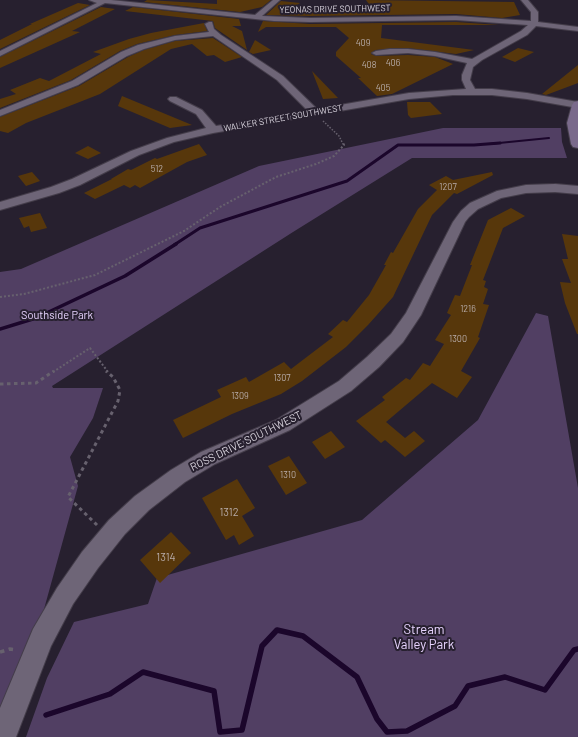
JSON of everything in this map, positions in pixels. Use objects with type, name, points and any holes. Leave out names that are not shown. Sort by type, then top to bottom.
[{"type":"street","name":"YEONAS DRIVE SOUTHWEST","points":[[92,0],[255,18],[310,20],[432,17],[476,19],[578,29]]},
{"type":"street","points":[[255,18],[277,0]]},
{"type":"street","points":[[472,92],[466,80],[466,75],[470,66],[474,62],[524,33],[534,24],[534,12],[524,0]]},
{"type":"street","points":[[0,54],[105,1]]},
{"type":"street","points":[[216,14],[209,22],[211,30],[214,34],[280,78],[314,113]]},
{"type":"street","points":[[0,113],[75,83],[124,54],[140,47],[175,38],[214,34]]},
{"type":"street","points":[[376,53],[408,51],[436,54],[474,62]]},
{"type":"street","name":"WALKER STREET SOUTHWEST","points":[[0,206],[55,190],[153,146],[178,138],[213,130],[418,94],[472,92],[527,96],[578,105]]},
{"type":"street","points":[[173,100],[199,112],[213,130]]},
{"type":"street","points":[[578,105],[574,123],[578,144]]},
{"type":"street","name":"ROSS DRIVE SOUTHWEST","points":[[2,737],[25,678],[50,624],[65,596],[90,560],[115,530],[142,503],[178,476],[208,458],[283,424],[313,407],[344,386],[373,362],[397,338],[413,315],[459,222],[474,206],[497,195],[512,191],[542,188],[578,190]]},
{"type":"path","points":[[0,297],[24,294],[95,275],[184,230],[220,207],[276,177],[316,164],[334,156],[344,145],[339,136],[314,113]]},
{"type":"path","points":[[0,384],[36,383],[90,348],[105,370],[113,377],[120,390],[118,401],[68,497],[97,525],[115,530]]},
{"type":"green space","name":"Southside Park","points":[[443,128],[561,128],[562,142],[567,158],[412,158],[52,386],[53,388],[103,388],[93,418],[70,457],[78,486],[25,678],[0,737],[0,272],[21,269],[259,166]]},
{"type":"green space","name":"Stream Valley Park","points":[[536,313],[548,316],[578,488],[578,737],[26,737],[47,678],[74,622],[148,604],[157,578],[362,520],[478,420]]},
{"type":"building","points":[[147,0],[217,4],[217,0],[271,0],[262,7],[240,12],[144,2]]},
{"type":"building","points":[[366,0],[514,2],[520,15],[502,18],[456,14],[310,16],[266,15],[281,1],[300,3],[287,12],[373,10]]},
{"type":"building","points":[[78,3],[90,5],[0,49],[0,40],[32,24],[30,24]]},
{"type":"building","points":[[101,7],[115,9],[72,31],[80,32],[0,68],[0,57]]},
{"type":"building","points":[[133,7],[239,19],[241,26],[232,26],[242,31],[247,50],[215,28],[213,21],[125,11]]},
{"type":"building","points":[[263,21],[310,24],[456,22],[499,25],[382,25],[381,38],[474,50],[456,54],[408,48],[375,50],[371,54],[376,56],[408,55],[435,57],[453,64],[392,94],[377,96],[358,78],[361,78],[336,56],[336,52],[349,38],[336,27],[266,27],[258,32]]},
{"type":"building","points":[[204,23],[207,31],[175,35],[137,44],[120,51],[71,80],[0,108],[0,99],[16,94],[10,90],[40,78],[49,81],[101,54],[93,52],[151,33]]},
{"type":"building","points":[[213,38],[242,57],[225,62],[214,55],[207,56],[192,44],[171,49],[100,94],[26,123],[8,133],[0,131],[0,117],[79,86],[128,57],[144,50],[175,41]]},
{"type":"building","points":[[255,40],[271,50],[253,54],[249,52]]},
{"type":"building","points":[[518,48],[534,52],[515,62],[502,57]]},
{"type":"building","points":[[578,65],[578,83],[546,95],[542,94]]},
{"type":"building","points":[[312,71],[338,98],[323,99]]},
{"type":"building","points":[[122,96],[192,125],[170,128],[118,106]]},
{"type":"building","points":[[407,102],[430,102],[442,114],[411,118],[408,115]]},
{"type":"building","points":[[199,144],[207,155],[187,162],[140,188],[135,185],[130,188],[124,185],[95,199],[84,193],[128,169],[131,170],[155,158],[157,159]]},
{"type":"building","points":[[88,146],[101,153],[88,159],[75,153]]},
{"type":"building","points":[[32,172],[40,181],[26,186],[18,176]]},
{"type":"building","points":[[492,172],[493,175],[457,194],[454,193],[432,215],[393,297],[346,347],[302,381],[281,394],[232,414],[183,438],[173,420],[221,397],[217,390],[246,377],[249,382],[284,362],[291,369],[333,337],[328,334],[343,320],[347,322],[369,295],[386,265],[384,265],[391,252],[393,253],[418,209],[437,190],[429,185],[446,176],[453,180]]},
{"type":"building","points":[[511,208],[525,216],[503,228],[483,280],[486,281],[484,287],[488,289],[483,304],[489,305],[478,337],[480,338],[461,371],[472,377],[457,398],[432,383],[386,422],[405,438],[414,431],[425,441],[405,457],[385,440],[381,443],[356,421],[385,400],[382,397],[406,378],[410,380],[423,363],[430,366],[444,344],[435,340],[451,315],[447,313],[455,295],[460,296],[472,265],[470,265],[488,220]]},
{"type":"building","points":[[40,213],[47,228],[31,232],[29,226],[24,228],[19,218]]},
{"type":"building","points":[[562,234],[578,236],[578,334],[565,303],[560,282],[571,283],[562,259],[568,259]]},
{"type":"building","points":[[331,431],[345,447],[325,459],[312,442]]},
{"type":"building","points":[[289,456],[307,483],[286,495],[268,466]]},
{"type":"building","points":[[237,479],[255,508],[242,516],[254,536],[239,545],[234,535],[226,540],[202,498]]},
{"type":"building","points":[[171,532],[191,553],[160,583],[140,560]]},
{"type":"waterway","points":[[496,143],[549,138]]},
{"type":"waterway","points":[[174,245],[200,228],[347,181],[398,145],[474,145],[496,143]]},
{"type":"waterway","points":[[489,144],[496,143]]},
{"type":"waterway","points":[[496,143],[500,143]]},
{"type":"waterway","points":[[0,329],[36,318],[125,276],[176,244]]},
{"type":"waterway","points":[[46,715],[110,694],[143,672],[214,691],[220,732],[242,730],[262,646],[277,630],[303,636],[357,677],[377,719],[387,732],[407,731],[455,706],[468,686],[505,677],[545,690],[574,650],[578,649]]}]
